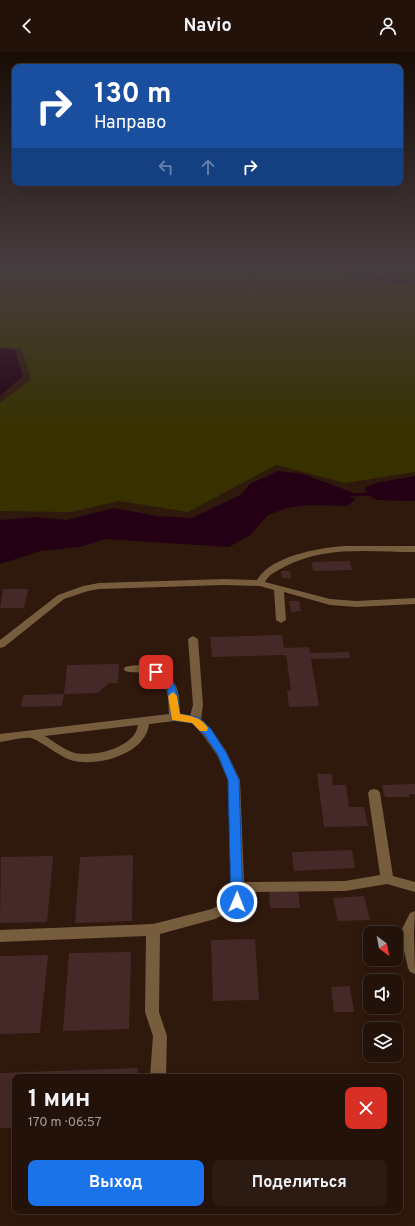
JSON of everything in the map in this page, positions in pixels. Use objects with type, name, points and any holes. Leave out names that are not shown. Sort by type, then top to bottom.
[{"type":"street","points":[[260,583],[263,575],[285,561],[319,551],[342,549],[415,549]]},
{"type":"street","points":[[0,645],[61,597],[86,588],[122,584],[224,582],[260,583],[330,602],[356,604],[415,601]]},
{"type":"street","points":[[279,588],[281,620]]},
{"type":"street","points":[[193,639],[198,705],[195,720]]},
{"type":"street","points":[[129,669],[145,668],[156,672],[166,679],[172,686],[175,717]]},
{"type":"street","points":[[0,738],[175,717],[195,720],[207,732],[222,754],[234,780],[238,887],[237,902],[214,914],[153,930],[0,936]]},
{"type":"street","points":[[32,734],[71,756],[88,759],[106,756],[123,749],[135,741],[143,730],[144,721]]},
{"type":"street","points":[[374,793],[387,879]]},
{"type":"street","points":[[238,887],[345,886],[387,879],[415,887]]},
{"type":"street","points":[[415,917],[407,933],[415,968]]},
{"type":"street","points":[[153,930],[152,1012],[160,1036],[158,1074]]},
{"type":"shaded area","points":[[0,321],[415,321],[415,472],[345,483],[276,465],[188,512],[119,501],[71,512],[0,511],[0,403],[31,380],[22,349],[0,347]]},
{"type":"shaded area","points":[[0,348],[15,350],[23,376],[0,396]]},
{"type":"shaded area","points":[[278,471],[303,474],[354,493],[347,496],[356,499],[347,506],[310,505],[287,508],[268,515],[250,535],[229,547],[105,539],[80,547],[41,551],[0,564],[0,520],[37,517],[67,520],[114,508],[156,516],[192,518],[242,494],[250,484]]},
{"type":"shaded area","points":[[415,476],[415,501],[376,500],[369,495],[364,488],[376,483]]},
{"type":"building","points":[[350,561],[352,570],[313,571],[312,562]]},
{"type":"building","points":[[281,571],[290,571],[291,578],[282,578]]},
{"type":"building","points":[[3,589],[28,589],[24,608],[0,608]]},
{"type":"building","points":[[289,601],[299,601],[301,611],[291,612]]},
{"type":"building","points":[[282,635],[284,648],[309,647],[310,653],[349,652],[350,658],[311,659],[319,706],[289,707],[287,690],[291,690],[286,655],[212,657],[210,637]]},
{"type":"building","points":[[119,664],[118,683],[109,683],[98,693],[64,694],[67,665]]},
{"type":"building","points":[[64,694],[62,706],[21,707],[23,695]]},
{"type":"building","points":[[317,774],[332,774],[333,785],[346,785],[349,807],[364,807],[368,826],[324,827]]},
{"type":"building","points":[[415,784],[415,794],[409,794],[410,797],[385,797],[382,785]]},
{"type":"building","points":[[352,850],[355,868],[294,871],[292,852]]},
{"type":"building","points":[[133,855],[132,921],[75,923],[80,857]]},
{"type":"building","points":[[53,856],[47,922],[0,923],[1,857]]},
{"type":"building","points":[[269,891],[298,891],[300,908],[270,908]]},
{"type":"building","points":[[364,896],[370,920],[338,921],[333,898]]},
{"type":"building","points":[[255,939],[259,1000],[213,1001],[211,940]]},
{"type":"building","points":[[131,952],[129,1029],[63,1031],[69,953]]},
{"type":"building","points":[[48,955],[40,1033],[0,1034],[0,956]]},
{"type":"building","points":[[350,986],[354,1012],[334,1012],[331,987]]},
{"type":"building","points":[[138,1068],[138,1074],[12,1074],[12,1128],[0,1128],[0,1073]]},
{"type":"waterway","points":[[343,495],[373,494]]},
{"type":"slow traffic","points":[[173,696],[175,717],[195,720],[203,728]]},
{"type":"route","points":[[156,672],[166,679],[172,686],[175,717],[195,720],[207,732],[222,754],[234,780],[238,887],[237,902]]}]
